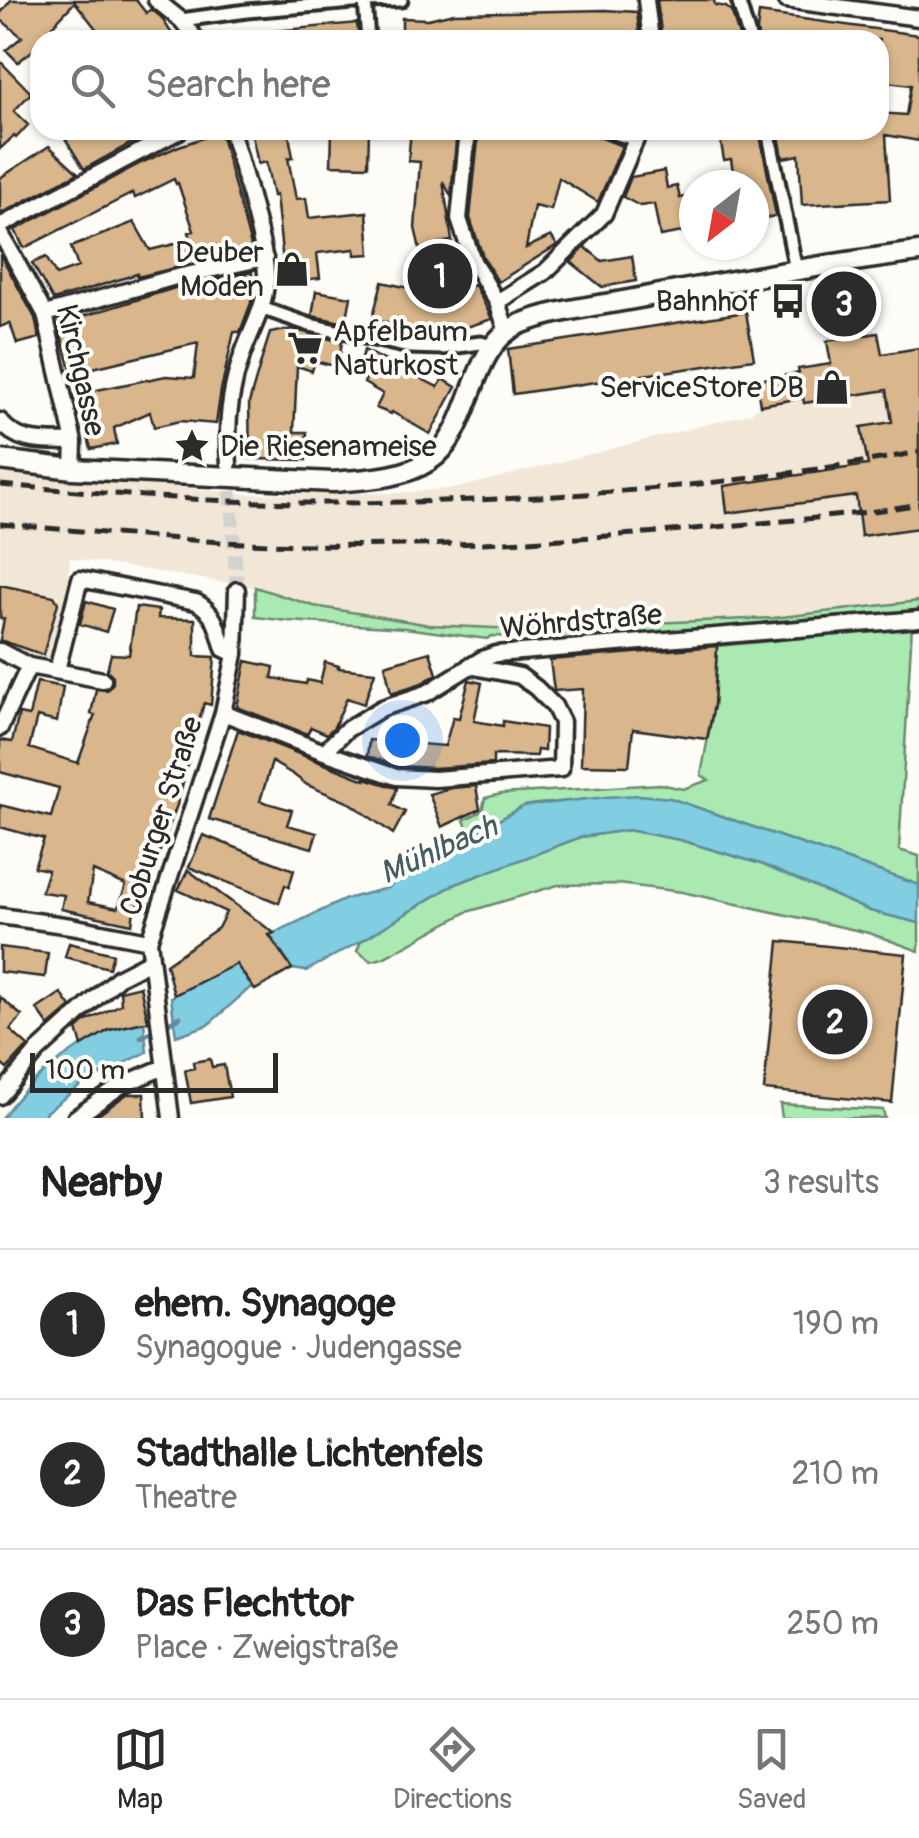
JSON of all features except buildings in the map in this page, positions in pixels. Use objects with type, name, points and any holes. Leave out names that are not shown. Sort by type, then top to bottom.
[{"type":"street","points":[[156,0],[189,30]]},
{"type":"street","points":[[181,20],[247,10],[400,0]]},
{"type":"street","points":[[646,0],[650,30]]},
{"type":"street","points":[[738,0],[747,30]]},
{"type":"street","points":[[786,0],[919,18]]},
{"type":"street","points":[[365,1],[367,30]]},
{"type":"street","points":[[0,229],[162,140]]},
{"type":"street","points":[[229,464],[234,382],[262,308],[266,282],[264,258],[234,140]]},
{"type":"street","points":[[467,140],[459,220],[473,261],[497,302],[508,331]]},
{"type":"street","points":[[497,302],[545,272],[604,214],[636,140]]},
{"type":"street","points":[[770,140],[796,270]]},
{"type":"street","name":"Kirchgasse","points":[[0,229],[46,314],[74,442],[73,469]]},
{"type":"street","points":[[0,460],[73,469],[333,482],[404,472],[432,460],[450,438],[491,346],[518,325],[544,316],[796,270],[918,252]]},
{"type":"street","points":[[46,314],[172,278],[264,258]]},
{"type":"street","points":[[262,308],[310,324],[409,346],[491,346]]},
{"type":"street","points":[[0,422],[24,440],[74,442]]},
{"type":"street","points":[[57,670],[80,579],[196,602],[216,621],[224,649],[235,654]]},
{"type":"street","name":"Coburger Straße","points":[[170,1118],[148,941],[223,713],[235,654],[237,590]]},
{"type":"street","name":"Wöhrdstraße","points":[[324,752],[346,730],[382,708],[427,693],[496,654],[919,619]]},
{"type":"street","points":[[0,651],[30,666],[102,680]]},
{"type":"street","points":[[0,728],[30,666]]},
{"type":"street","points":[[223,713],[396,777],[435,780],[561,769],[562,722],[554,706],[520,676],[469,666]]},
{"type":"street","points":[[0,916],[148,941]]},
{"type":"street","points":[[0,1096],[38,1051],[119,977],[150,962]]},
{"type":"street","points":[[75,1118],[164,1061]]},
{"type":"shaded area","points":[[878,333],[882,354],[919,348],[919,601],[773,618],[557,631],[430,625],[314,606],[265,589],[70,558],[68,584],[47,664],[0,646],[0,472],[251,494],[396,493],[458,488],[751,413],[799,373],[798,369],[830,364],[827,341]]},
{"type":"green space","points":[[255,587],[314,606],[430,625],[557,631],[773,618],[919,601],[919,612],[607,637],[487,639],[405,628],[255,617]]},
{"type":"green space","points":[[912,625],[899,850],[919,856],[919,885],[670,798],[614,797],[534,804],[484,828],[468,830],[464,820],[482,811],[485,798],[501,794],[660,784],[683,789],[709,780],[701,775],[714,705],[717,646]]},
{"type":"green space","points":[[628,830],[680,840],[761,864],[870,911],[919,923],[919,951],[869,933],[682,892],[618,884],[558,885],[467,912],[383,958],[371,961],[357,951],[361,941],[453,885],[581,837]]},
{"type":"green space","points":[[780,1104],[883,1110],[885,1118],[782,1118]]},
{"type":"water","points":[[640,795],[670,798],[919,885],[919,923],[870,911],[761,864],[680,840],[628,830],[581,837],[453,885],[306,971],[292,969],[270,935],[346,899],[387,888],[468,830],[486,827],[524,806]]},
{"type":"water","points":[[236,964],[252,986],[208,1025],[176,1036],[171,997]]},
{"type":"water","points":[[144,1022],[147,1052],[84,1083],[42,1118],[2,1118],[35,1080],[77,1049],[110,1030]]},
{"type":"waterway","name":"Mühlbach","points":[[141,1037],[180,1017]]},
{"type":"tunnel","points":[[229,470],[237,590]]},
{"type":"railway","points":[[0,485],[238,501],[468,500],[695,484],[919,452]]},
{"type":"railway","points":[[0,524],[205,541],[397,545],[652,533],[919,504]]},
{"type":"place","name":"Deuber Moden","points":[[292,269]]},
{"type":"place","name":"ehem. Synagoge","points":[[440,276]]},
{"type":"place","name":"Bahnhof","points":[[788,301]]},
{"type":"place","name":"Das Flechttor","points":[[844,304]]},
{"type":"place","name":"Apfelbaum Naturkost","points":[[305,348]]},
{"type":"place","name":"ServiceStore DB","points":[[832,387]]},
{"type":"place","name":"Die Riesenameise","points":[[192,446]]},
{"type":"place","name":"Stadthalle Lichtenfels","points":[[835,1022]]}]
